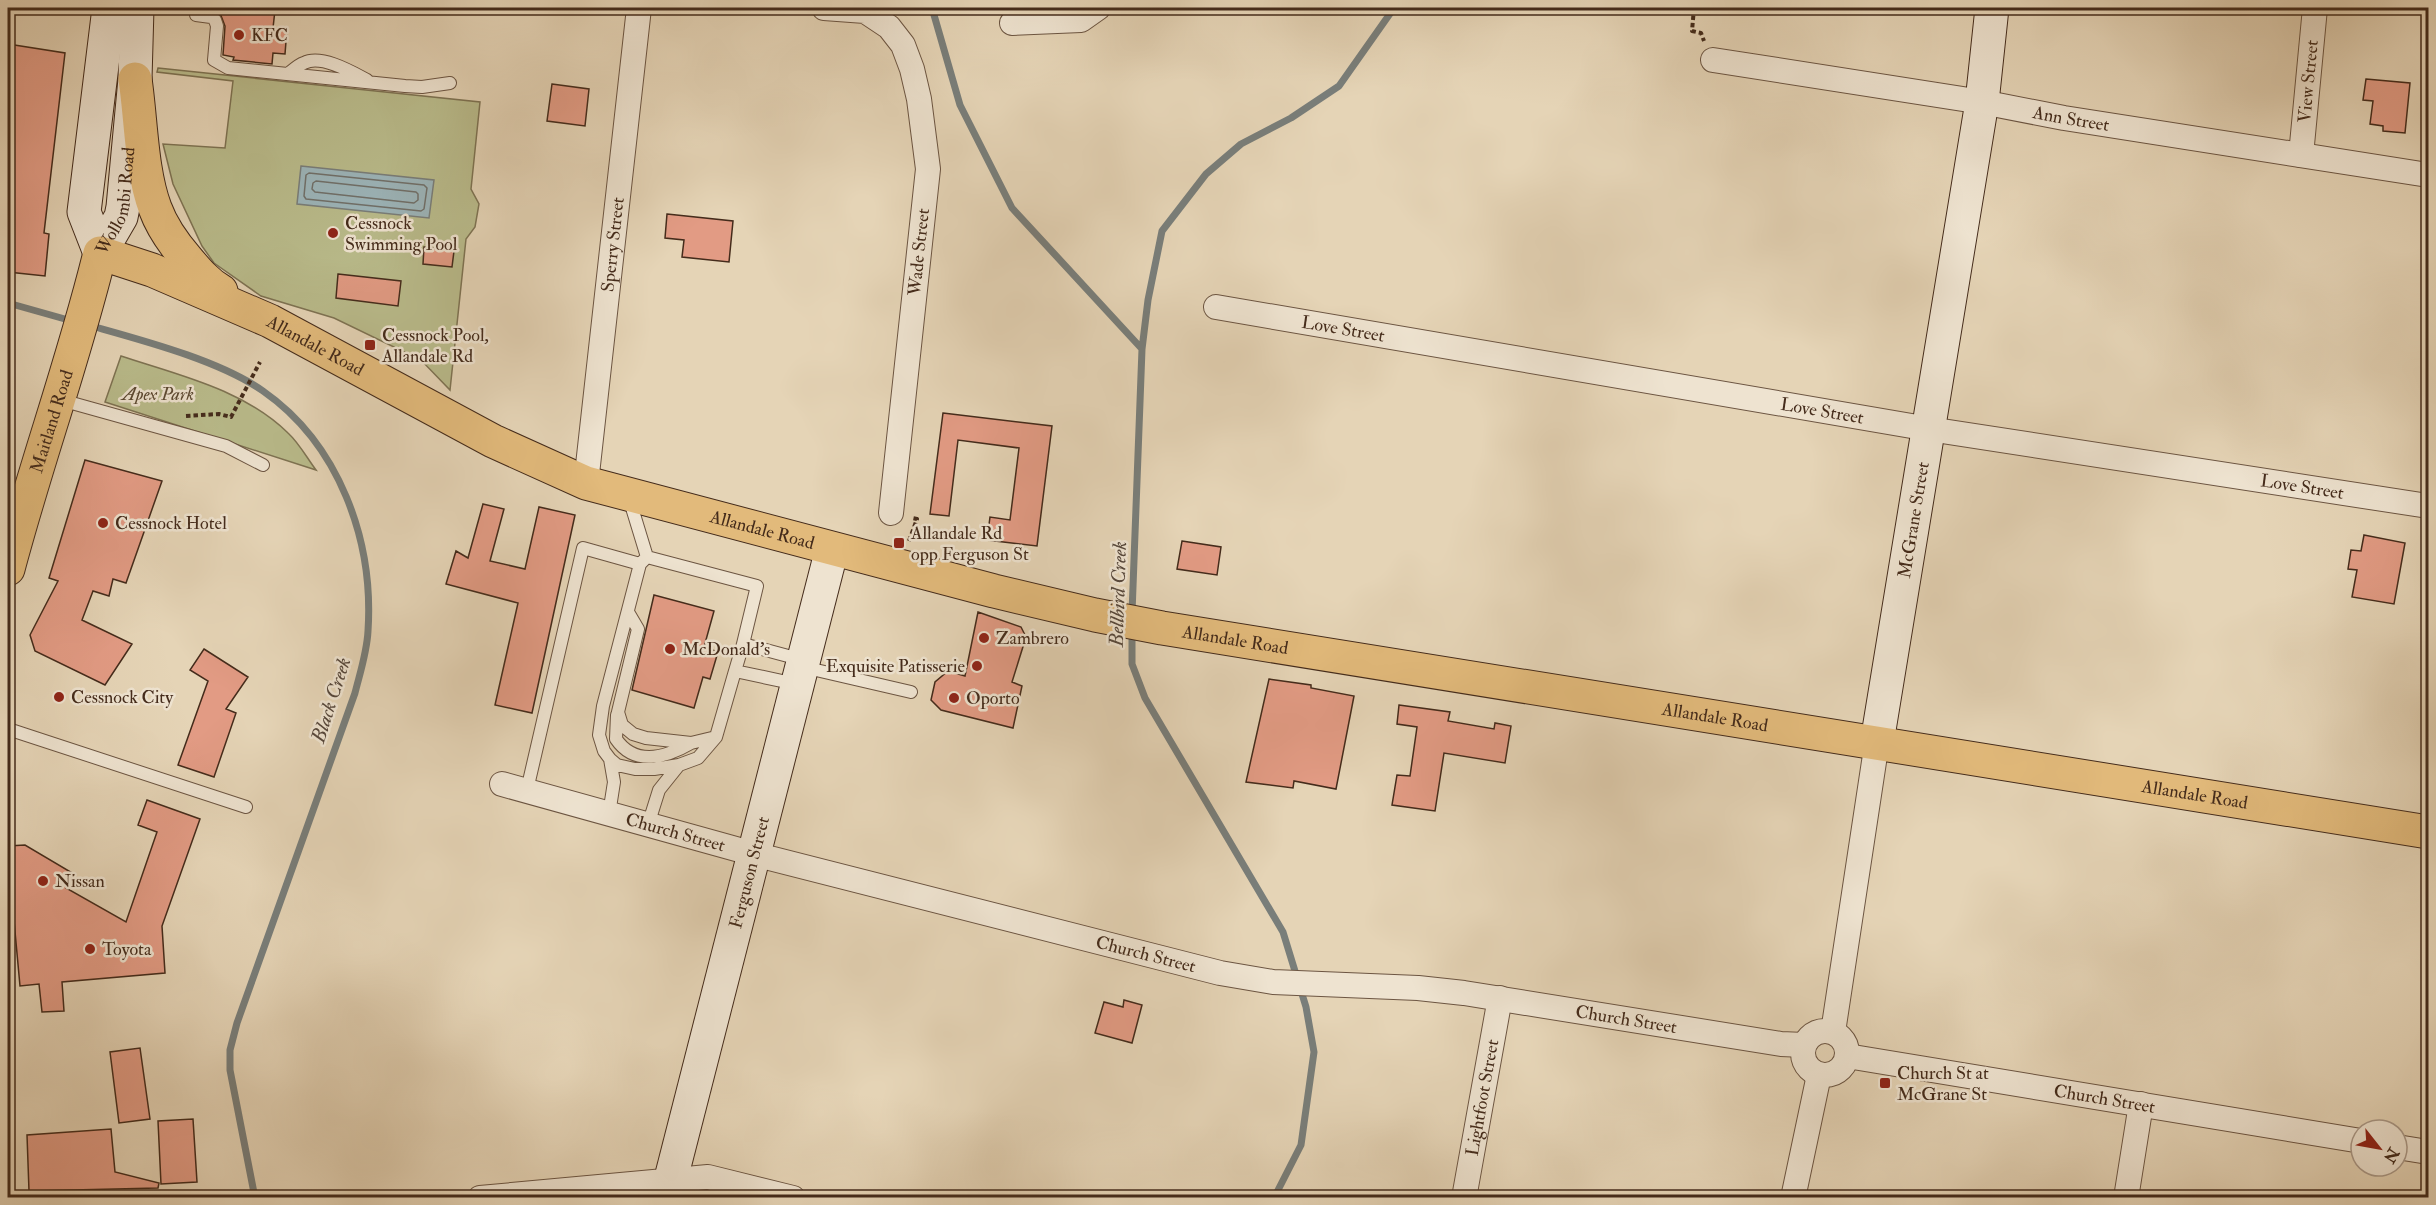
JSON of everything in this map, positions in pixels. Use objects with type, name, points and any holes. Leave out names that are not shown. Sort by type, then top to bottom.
[{"type":"main road","points":[[135,79],[144,153],[154,206],[169,235],[195,269],[212,286],[270,321]]},
{"type":"main road","name":"Maitland Road","points":[[8,569],[16,506],[59,399],[77,343],[99,253]]},
{"type":"main road","name":"Allandale Road","points":[[99,253],[152,270],[270,321],[493,441],[586,483],[832,549],[1095,615],[1162,628],[2428,832]]},
{"type":"street","name":"Wollombi Road","points":[[99,253],[84,212],[110,8]]},
{"type":"street","name":"Wollombi Road","points":[[99,253],[121,217],[135,79],[137,8]]},
{"type":"street","name":"Sperry Street","points":[[586,483],[639,8]]},
{"type":"street","name":"Wade Street","points":[[824,8],[865,11],[889,27],[903,45],[919,99],[928,170],[891,513]]},
{"type":"street","points":[[1012,23],[1081,20],[1098,8]]},
{"type":"street","name":"McGrane Street","points":[[1833,1032],[1877,742],[1983,102],[1992,8]]},
{"type":"street","name":"View Street","points":[[2301,155],[2315,8]]},
{"type":"street","name":"Ann Street","points":[[1713,60],[2428,175]]},
{"type":"street","name":"Love Street","points":[[1216,307],[1929,429],[2428,506]]},
{"type":"street","name":"Ferguson Street","points":[[669,1188],[832,549]]},
{"type":"street","name":"Church Street","points":[[502,784],[754,854],[1220,973],[1273,982],[1418,988],[1500,998],[1780,1044],[1804,1045]]},
{"type":"street","name":"Lightfoot Street","points":[[1464,1197],[1500,998]]},
{"type":"street","points":[[1833,1032],[1844,1042],[1846,1062],[1837,1072],[1825,1076],[1819,1075],[1806,1065],[1803,1055],[1804,1045],[1816,1033],[1833,1032]]},
{"type":"street","name":"Church Street","points":[[1847,1056],[2349,1138]]},
{"type":"street","points":[[1793,1197],[1819,1075]]},
{"type":"street","points":[[2126,1197],[2141,1104]]},
{"type":"street","points":[[2409,1148],[2428,1152]]},
{"type":"street","points":[[480,1197],[669,1188],[708,1177],[793,1197]]},
{"type":"lane","points":[[132,8],[137,8]]},
{"type":"lane","points":[[196,15],[215,20],[217,26],[214,60],[228,68],[422,87],[450,83]]},
{"type":"lane","points":[[59,399],[226,446],[263,465]]},
{"type":"lane","points":[[527,790],[584,548],[644,560],[757,586],[716,737],[698,758],[679,765],[635,769],[617,765],[604,751],[599,735],[603,706],[644,560],[628,494]]},
{"type":"lane","points":[[628,612],[638,629],[618,712],[616,739],[629,752],[651,758],[677,752],[691,743],[716,737]]},
{"type":"lane","points":[[742,644],[800,670]]},
{"type":"lane","points":[[735,671],[800,670],[911,692]]},
{"type":"lane","points":[[618,712],[622,725],[633,734],[660,741],[675,740],[691,743]]},
{"type":"lane","points":[[8,729],[246,807]]},
{"type":"lane","points":[[609,814],[614,782],[610,759]]},
{"type":"lane","points":[[648,825],[659,790],[679,765]]},
{"type":"path","points":[[1694,8],[1692,31],[1701,33],[1713,60]]},
{"type":"path","points":[[182,416],[219,414],[231,417],[260,362]]},
{"type":"green space","name":"Cessnock Swimming Pool","points":[[158,68],[480,102],[471,189],[479,204],[475,227],[466,239],[450,390],[421,360],[334,318],[261,296],[214,263],[202,246],[173,184],[163,144],[225,148],[233,81],[157,72]]},
{"type":"green space","name":"Apex Park","points":[[121,356],[209,385],[251,405],[292,437],[316,470],[105,402]]},
{"type":"water","points":[[301,166],[434,180],[429,218],[297,204]]},
{"type":"building","points":[[220,8],[275,10],[273,28],[287,29],[285,54],[273,53],[272,64],[233,60],[234,57],[223,55],[225,26]]},
{"type":"building","points":[[8,44],[65,53],[44,233],[49,234],[45,276],[8,272]]},
{"type":"building","points":[[2366,79],[2410,83],[2405,133],[2383,131],[2383,126],[2370,124],[2373,101],[2363,100]]},
{"type":"building","points":[[552,84],[589,89],[585,126],[547,121]]},
{"type":"building","points":[[667,214],[733,221],[729,262],[682,257],[684,240],[665,238]]},
{"type":"building","points":[[424,247],[454,251],[452,267],[423,264]]},
{"type":"building","points":[[338,274],[401,281],[398,306],[336,298]]},
{"type":"building","points":[[943,413],[1052,426],[1037,546],[987,540],[990,517],[1010,520],[1019,448],[958,440],[949,516],[930,514]]},
{"type":"building","points":[[85,460],[162,481],[126,583],[113,579],[109,596],[93,591],[82,620],[132,644],[105,685],[35,651],[30,635],[58,581],[49,578]]},
{"type":"building","points":[[483,504],[504,509],[490,561],[525,569],[539,507],[575,515],[532,713],[495,705],[518,603],[446,584],[456,551],[468,558]]},
{"type":"building","points":[[2364,535],[2405,543],[2394,604],[2352,597],[2357,570],[2348,569],[2351,550],[2361,551]]},
{"type":"building","points":[[1182,541],[1221,547],[1217,575],[1177,569]]},
{"type":"building","points":[[654,595],[714,611],[704,647],[718,652],[710,679],[703,677],[694,708],[632,690]]},
{"type":"building","points":[[978,612],[1021,627],[1026,637],[1012,682],[1022,686],[1013,728],[941,710],[931,700],[935,682],[948,671],[965,676]]},
{"type":"building","points":[[204,649],[248,677],[226,709],[236,713],[214,777],[178,765],[208,681],[190,670]]},
{"type":"building","points":[[1269,679],[1311,685],[1311,688],[1354,696],[1336,789],[1294,781],[1293,788],[1246,782]]},
{"type":"building","points":[[1399,705],[1450,712],[1448,721],[1494,729],[1495,723],[1511,726],[1505,763],[1444,753],[1435,811],[1392,805],[1397,775],[1410,776],[1417,727],[1397,724]]},
{"type":"building","points":[[147,800],[200,819],[162,926],[165,973],[62,982],[64,1011],[42,1012],[39,984],[20,986],[11,888],[8,888],[8,846],[25,845],[74,874],[66,888],[126,922],[157,832],[138,825]]},
{"type":"building","points":[[1124,1000],[1142,1005],[1132,1043],[1095,1033],[1104,1002],[1123,1007]]},
{"type":"building","points":[[140,1048],[150,1119],[119,1123],[110,1052]]},
{"type":"building","points":[[193,1119],[197,1182],[161,1184],[158,1121]]},
{"type":"building","points":[[111,1129],[115,1172],[159,1183],[158,1188],[29,1191],[27,1135]]},
{"type":"waterway","name":"Bellbird Creek","points":[[932,8],[960,105],[1012,208],[1142,349],[1132,613]]},
{"type":"waterway","points":[[1142,349],[1148,300],[1162,231],[1206,174],[1241,144],[1291,118],[1339,86],[1394,8]]},
{"type":"waterway","name":"Black Creek","points":[[8,303],[72,321]]},
{"type":"waterway","name":"Black Creek","points":[[88,325],[179,352],[225,370],[263,391],[290,413],[312,438],[331,466],[346,497],[365,563],[368,631],[365,655],[355,693],[237,1023],[230,1050],[230,1070],[255,1198]]},
{"type":"waterway","name":"Bellbird Creek","points":[[1132,630],[1132,664],[1145,698],[1283,932],[1306,1007],[1314,1052],[1301,1145],[1274,1198]]},
{"type":"place","name":"KFC","points":[[239,35]]},
{"type":"place","name":"Cessnock Swimming Pool","points":[[333,233]]},
{"type":"place","name":"Cessnock Pool, Allandale Rd","points":[[370,345]]},
{"type":"place","name":"Cessnock Hotel","points":[[103,523]]},
{"type":"place","name":"Allandale Rd opp Ferguson St","points":[[899,543]]},
{"type":"place","name":"Zambrero","points":[[984,638]]},
{"type":"place","name":"McDonald's","points":[[670,649]]},
{"type":"place","name":"Exquisite Patisserie","points":[[977,666]]},
{"type":"place","name":"Cessnock City","points":[[59,697]]},
{"type":"place","name":"Oporto","points":[[954,698]]},
{"type":"place","name":"Nissan","points":[[43,881]]},
{"type":"place","name":"Toyota","points":[[90,949]]},
{"type":"place","name":"Church St at McGrane St","points":[[1885,1083]]}]
